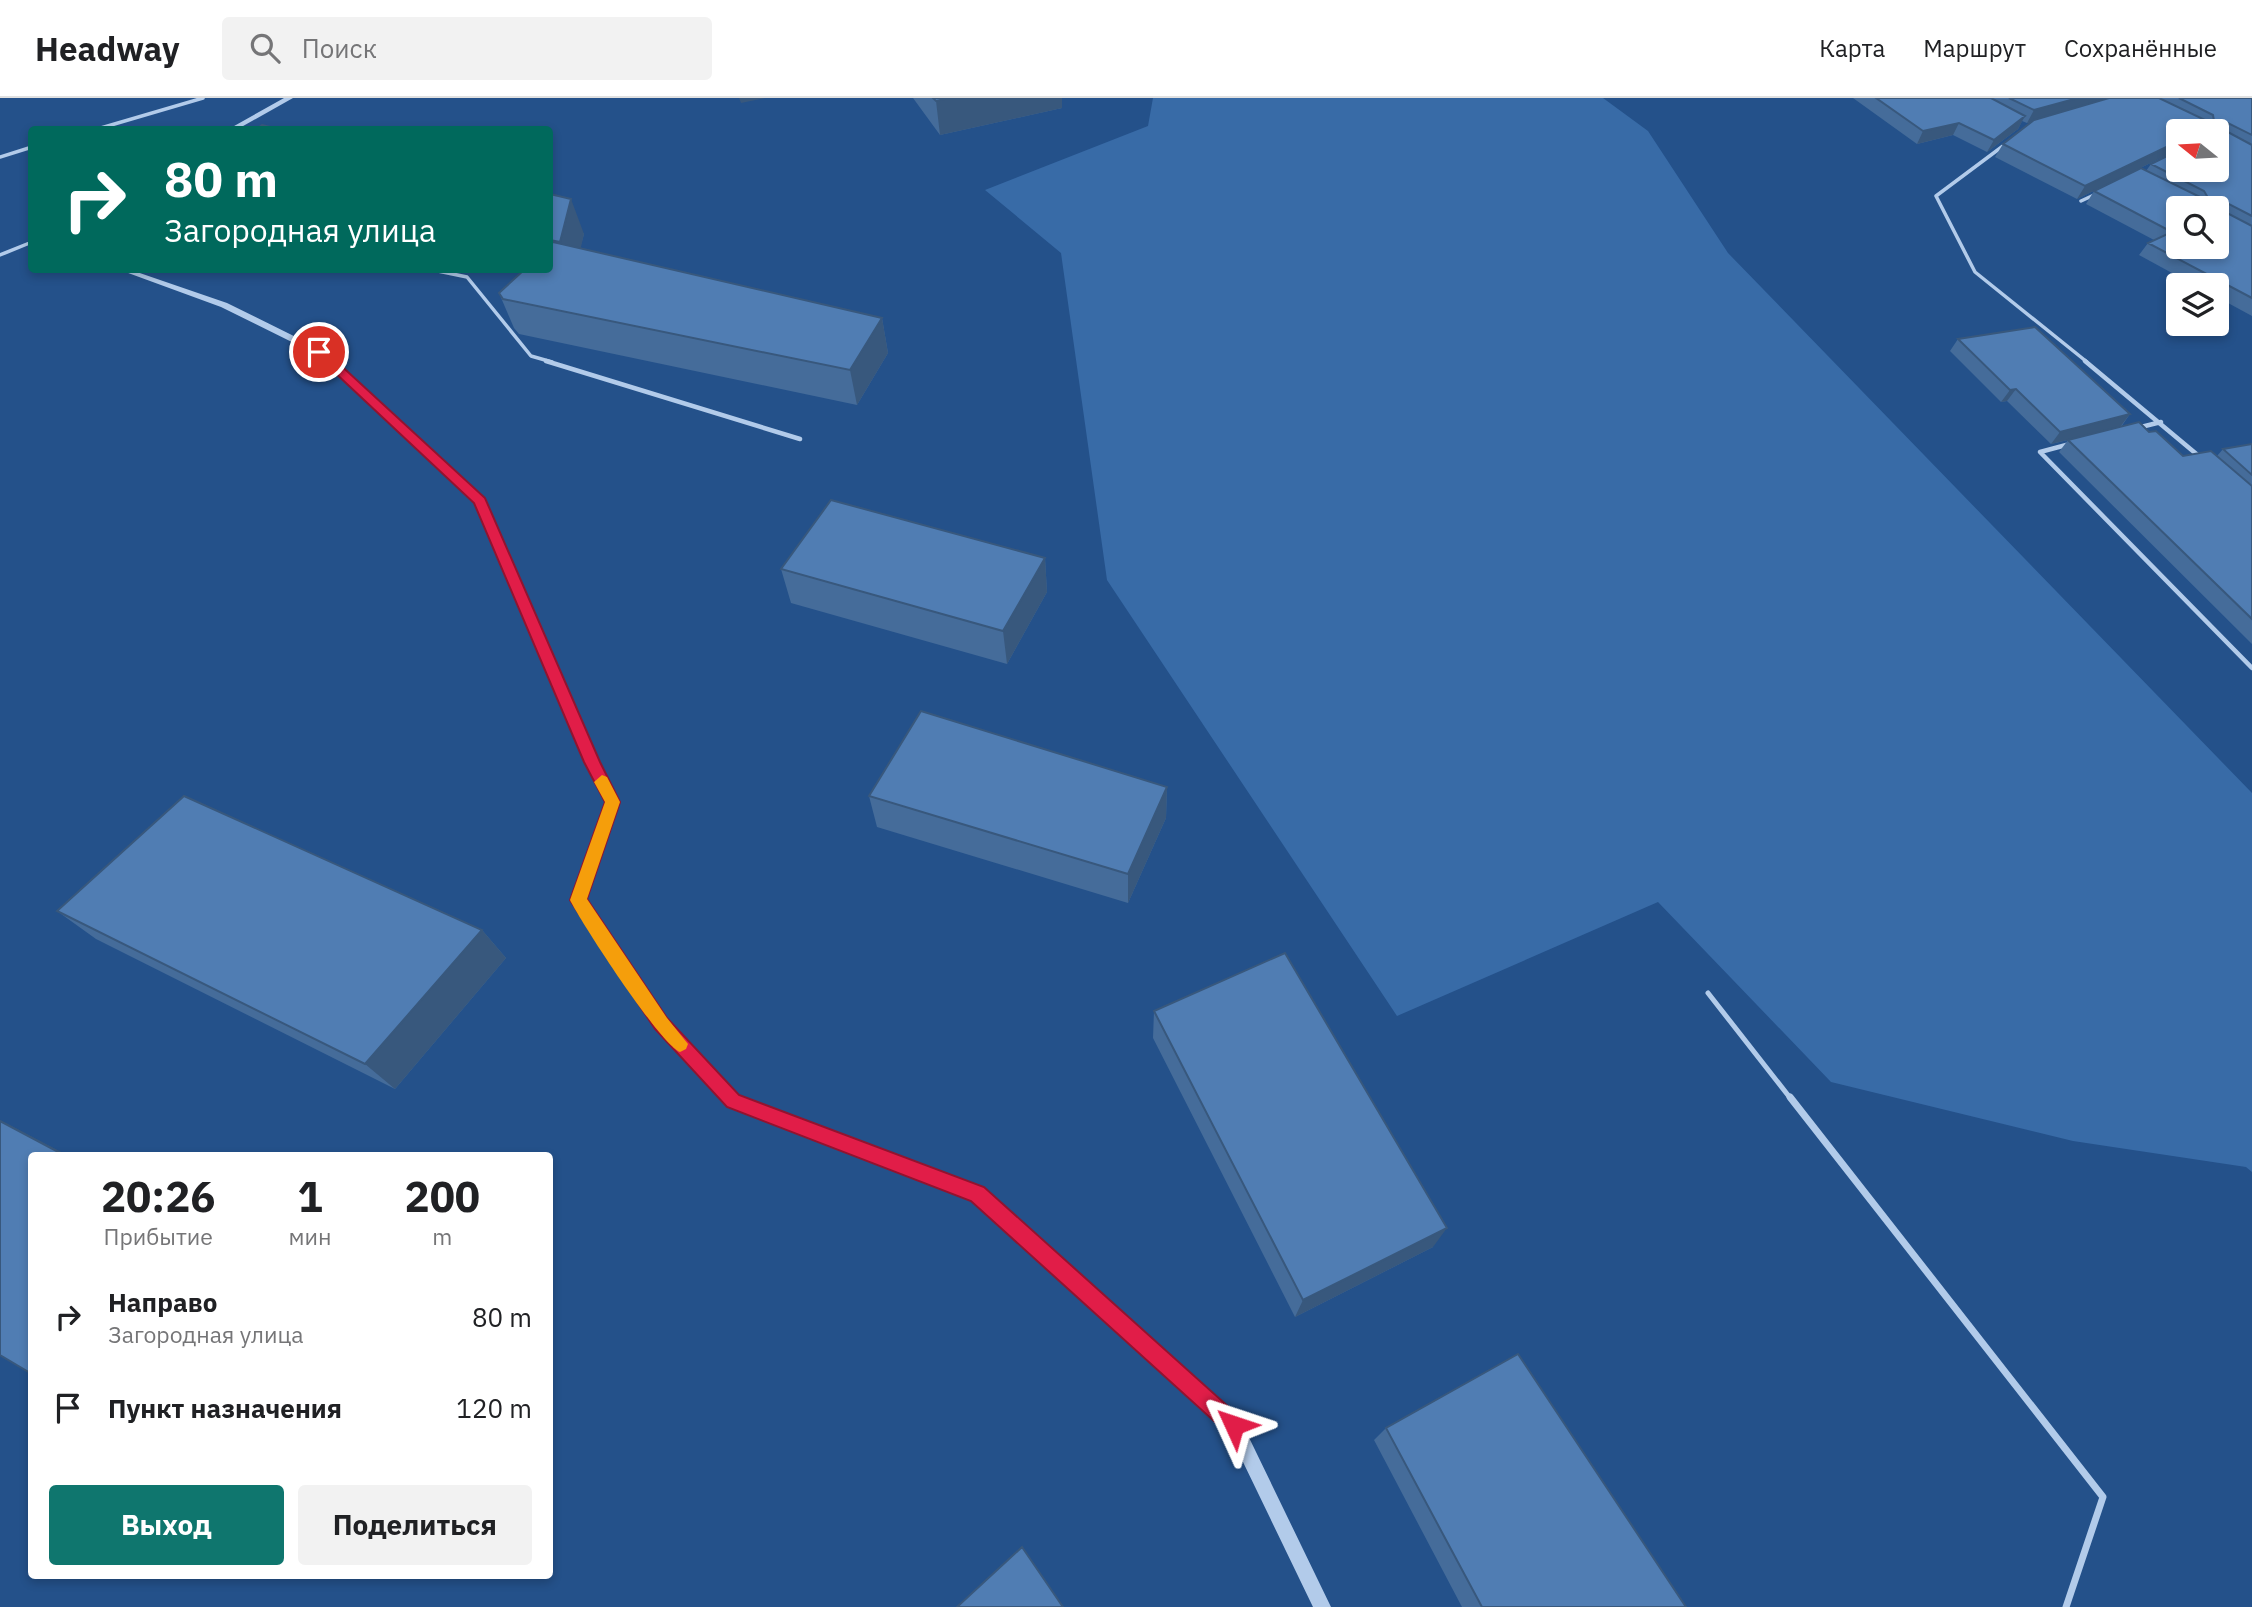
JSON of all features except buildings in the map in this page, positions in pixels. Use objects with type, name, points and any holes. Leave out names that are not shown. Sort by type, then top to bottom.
[{"type":"street","points":[[237,126],[289,98]]},
{"type":"street","points":[[132,273],[223,305],[319,352],[480,501],[592,762],[612,802],[578,900],[661,1024],[733,1101],[977,1194],[1234,1425],[1322,1607]]},
{"type":"lane","points":[[108,126],[203,98]]},
{"type":"lane","points":[[2016,136],[1936,196],[1975,272],[2202,458]]},
{"type":"lane","points":[[0,157],[28,149]]},
{"type":"lane","points":[[2081,201],[2102,191]]},
{"type":"lane","points":[[0,255],[28,244]]},
{"type":"lane","points":[[448,273],[467,277],[531,356],[800,439]]},
{"type":"lane","points":[[2134,428],[2161,422]]},
{"type":"lane","points":[[2080,442],[2040,452],[2252,668]]},
{"type":"lane","points":[[1708,993],[2103,1497],[2066,1607]]},
{"type":"shaded area","points":[[1153,98],[1603,98],[1648,131],[1728,253],[2252,793],[2252,1172],[2246,1167],[2073,1141],[1831,1082],[1658,902],[1397,1016],[1107,580],[1061,253],[985,190],[1148,126]]},
{"type":"slow traffic","points":[[602,782],[612,802],[578,900],[661,1024],[680,1044]]},
{"type":"route","points":[[319,352],[480,501],[592,762],[612,802],[578,900],[661,1024],[733,1101],[977,1194],[1234,1425]]}]
